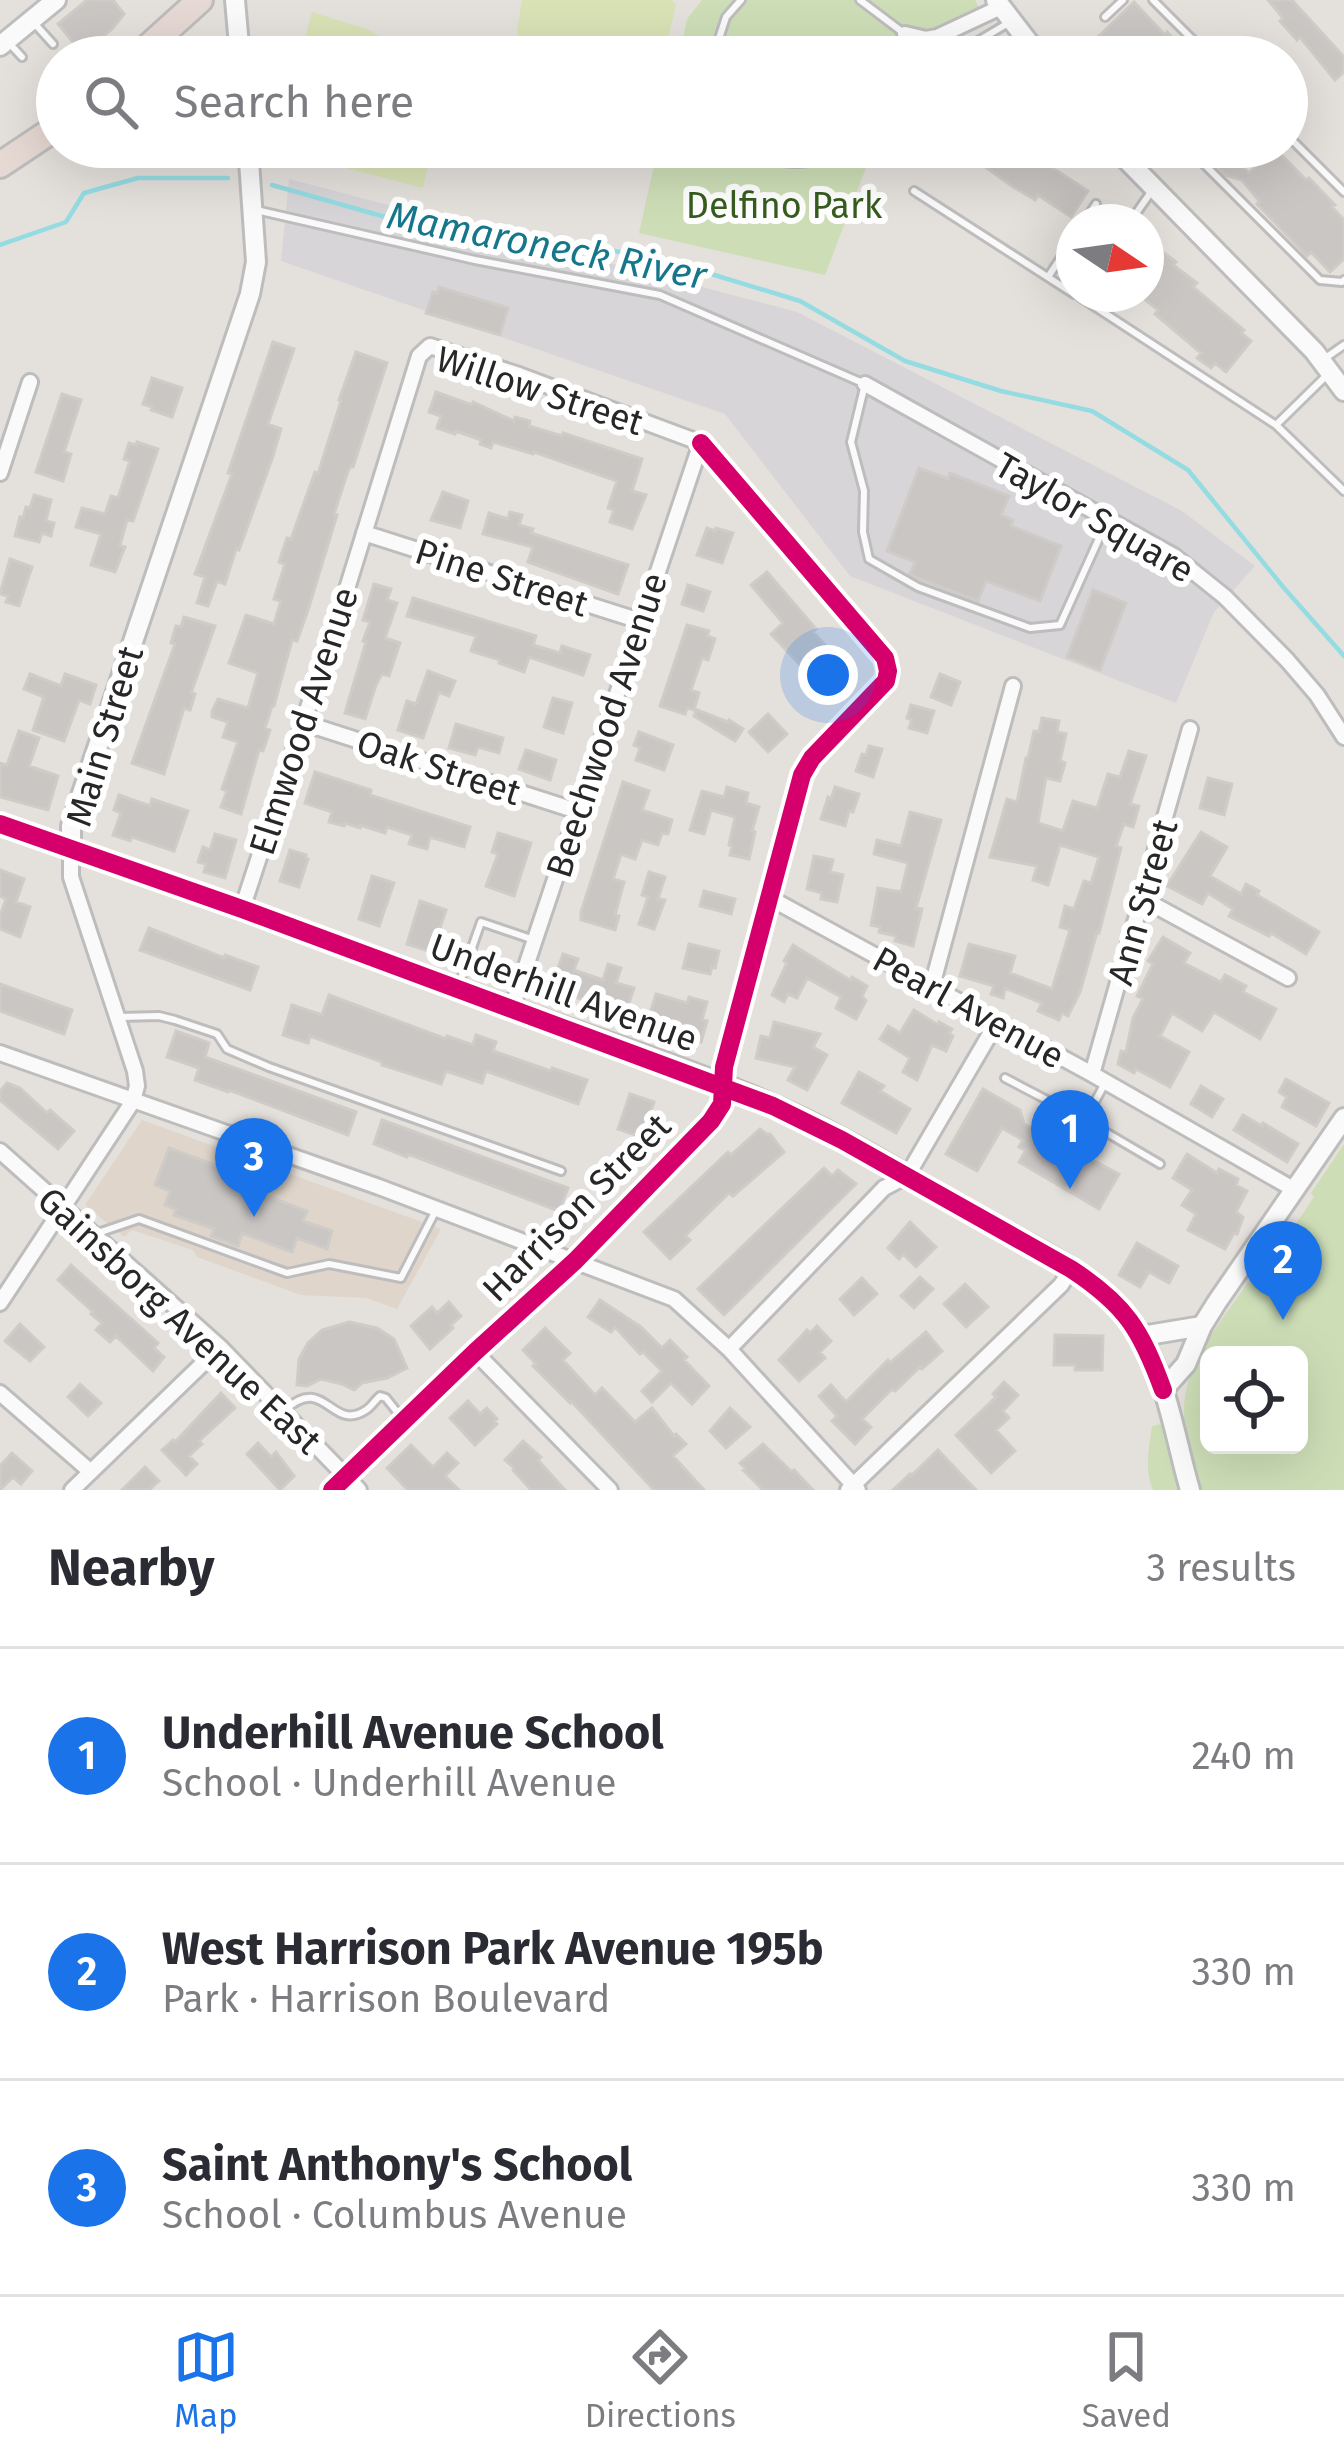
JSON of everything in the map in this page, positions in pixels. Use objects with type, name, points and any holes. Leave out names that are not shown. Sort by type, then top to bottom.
[{"type":"highway","points":[[160,36],[200,0]]},
{"type":"highway","points":[[0,165],[36,141]]},
{"type":"street","points":[[235,0],[238,36]]},
{"type":"street","points":[[3,43],[51,2]]},
{"type":"street","points":[[942,36],[1003,9],[1024,36]]},
{"type":"street","points":[[905,34],[913,36]]},
{"type":"street","name":"Main Street","points":[[133,1101],[135,1071],[71,877],[71,826],[250,294],[256,262],[250,168]]},
{"type":"street","points":[[1134,168],[1326,366],[1344,391]]},
{"type":"street","name":"Willow Street","points":[[364,533],[419,356],[430,346],[701,443]]},
{"type":"street","points":[[0,473],[30,382]]},
{"type":"street","name":"Taylor Square","points":[[865,385],[1174,556],[1225,597],[1287,659],[1344,737]]},
{"type":"street","name":"Beechwood Avenue","points":[[512,1008],[701,443]]},
{"type":"street","name":"Harrison Street","points":[[332,1490],[575,1261],[722,1104],[724,1067],[806,766],[886,681],[887,664],[701,443]]},
{"type":"street","name":"Pine Street","points":[[364,533],[640,621]]},
{"type":"street","name":"Elmwood Avenue","points":[[242,909],[364,533]]},
{"type":"street","points":[[932,986],[1013,686]]},
{"type":"street","name":"Oak Street","points":[[301,722],[577,811]]},
{"type":"street","name":"Ann Street","points":[[1099,1078],[1190,729]]},
{"type":"street","name":"Underhill Avenue","points":[[0,824],[723,1086],[800,1118],[907,1176],[1108,1295],[1142,1336],[1163,1390],[1190,1490]]},
{"type":"street","name":"Pearl Avenue","points":[[768,897],[1295,1190]]},
{"type":"street","points":[[1143,898],[1288,978]]},
{"type":"street","points":[[729,1349],[884,1188],[907,1176],[997,1022]]},
{"type":"street","points":[[0,1053],[674,1299],[729,1349],[853,1488],[1061,1285],[1071,1269]]},
{"type":"street","points":[[0,1303],[133,1101]]},
{"type":"street","points":[[1163,1390],[1186,1364],[1202,1326],[1344,1118]]},
{"type":"street","name":"Gainsborg Avenue East","points":[[0,1151],[220,1347],[359,1490]]},
{"type":"street","points":[[1142,1336],[1202,1326]]},
{"type":"street","points":[[72,1490],[220,1347]]},
{"type":"street","points":[[475,1352],[610,1490]]},
{"type":"street","points":[[0,1393],[92,1472]]},
{"type":"lane","points":[[720,36],[726,17],[741,0]]},
{"type":"lane","points":[[860,0],[905,34]]},
{"type":"lane","points":[[1105,17],[1123,0]]},
{"type":"lane","points":[[1153,0],[1189,36]]},
{"type":"lane","points":[[974,36],[1003,9]]},
{"type":"lane","points":[[31,20],[45,36]]},
{"type":"lane","points":[[3,43],[22,57]]},
{"type":"lane","points":[[1308,156],[1344,192]]},
{"type":"lane","points":[[1207,168],[1320,280],[1344,280]]},
{"type":"lane","points":[[1143,204],[1153,189]]},
{"type":"lane","points":[[914,191],[1056,282]]},
{"type":"lane","points":[[253,209],[475,260],[660,295],[865,385],[851,442],[864,490],[863,532],[869,559],[918,587],[1030,628],[1060,625],[1107,521]]},
{"type":"lane","points":[[1048,277],[1056,265]]},
{"type":"lane","points":[[1104,312],[1276,425],[1344,491]]},
{"type":"lane","points":[[1276,425],[1344,345]]},
{"type":"lane","points":[[458,988],[481,922],[534,940]]},
{"type":"lane","points":[[119,1017],[159,1016],[217,1034],[227,1049],[269,1067],[561,1171]]},
{"type":"lane","points":[[1005,1078],[1160,1164]]},
{"type":"lane","points":[[1085,1120],[1099,1078]]},
{"type":"lane","points":[[94,1234],[139,1219],[286,1273],[329,1264],[400,1278],[437,1209]]},
{"type":"lane","points":[[283,1412],[298,1397],[306,1396],[339,1412],[362,1412],[380,1396],[404,1421]]},
{"type":"shaded area","points":[[289,179],[797,312],[1182,511],[1255,566],[1214,612],[1176,703],[850,576],[725,414],[281,261]]},
{"type":"shaded area","points":[[142,1120],[441,1229],[397,1309],[366,1298],[301,1295],[132,1230],[124,1237],[85,1205]]},
{"type":"green space","points":[[522,0],[672,0],[676,4],[669,36],[518,36]]},
{"type":"green space","points":[[702,0],[975,0],[980,9],[924,36],[683,36],[687,19]]},
{"type":"green space","points":[[312,12],[379,36],[306,36]]},
{"type":"green space","points":[[346,168],[427,168],[423,188]]},
{"type":"green space","name":"Delfino Park","points":[[653,168],[866,168],[825,275],[639,233]]},
{"type":"green space","points":[[1344,1144],[1344,1490],[1202,1490],[1185,1425],[1185,1397],[1200,1355],[1200,1454],[1308,1454],[1308,1346],[1205,1346],[1248,1282],[1255,1285],[1314,1197],[1311,1193]]},
{"type":"green space","points":[[1162,1424],[1180,1490],[1153,1490],[1150,1482],[1152,1426]]},
{"type":"building","points":[[87,0],[113,0],[124,14],[104,36],[68,36],[58,24]]},
{"type":"building","points":[[1268,0],[1292,0],[1344,57],[1344,72],[1335,80],[1308,47],[1308,36],[1293,36],[1280,21],[1283,18]]},
{"type":"building","points":[[1134,2],[1171,36],[1099,36]]},
{"type":"building","points":[[987,168],[1053,168],[1088,191],[1080,204],[1056,207],[1038,195],[1035,200]]},
{"type":"building","points":[[1218,168],[1244,168],[1249,173],[1254,168],[1294,168],[1309,178],[1344,220],[1344,259],[1330,272],[1311,252],[1307,256],[1257,204],[1260,202],[1242,180]]},
{"type":"building","points":[[1164,253],[1251,341],[1226,372],[1215,363],[1211,368],[1197,358],[1201,353],[1155,314],[1164,312]]},
{"type":"building","points":[[439,287],[508,308],[500,335],[426,313]]},
{"type":"building","points":[[273,342],[294,349],[268,424],[281,429],[225,584],[217,581],[208,606],[197,603],[205,577],[195,574]]},
{"type":"building","points":[[356,352],[387,363],[334,514],[308,610],[297,641],[292,640],[265,728],[270,730],[263,751],[259,750],[241,814],[221,807],[238,742],[223,737],[228,722],[212,717],[212,711],[218,699],[248,708],[258,673],[229,663],[246,615],[274,624],[281,601],[274,599],[285,564],[279,562],[315,472],[318,474]]},
{"type":"building","points":[[152,378],[182,388],[172,417],[143,404]]},
{"type":"building","points":[[436,392],[642,459],[632,491],[646,495],[632,529],[610,522],[614,510],[608,508],[617,481],[534,452],[493,442],[491,448],[480,444],[481,440],[437,428],[441,416],[429,412]]},
{"type":"building","points":[[62,394],[81,400],[64,452],[71,454],[63,481],[36,472]]},
{"type":"building","points":[[129,443],[158,449],[133,521],[127,520],[120,545],[125,547],[115,572],[91,565],[101,534],[76,527],[82,508],[105,514],[111,496],[118,498],[130,461],[124,459]]},
{"type":"building","points":[[919,468],[948,479],[950,473],[1009,496],[1001,515],[1013,520],[1011,526],[1061,546],[1040,601],[986,581],[978,601],[915,577],[910,574],[915,562],[887,551]]},
{"type":"building","points":[[443,492],[468,501],[460,528],[431,520]]},
{"type":"building","points":[[34,495],[51,500],[46,521],[54,523],[51,536],[42,533],[39,542],[15,536]]},
{"type":"building","points":[[510,512],[522,515],[519,525],[533,529],[531,533],[628,565],[618,594],[528,562],[533,547],[483,534],[489,513],[508,519]]},
{"type":"building","points":[[707,528],[733,533],[722,563],[697,555]]},
{"type":"building","points":[[10,559],[32,567],[19,606],[0,594]]},
{"type":"building","points":[[767,572],[842,663],[817,683],[771,634],[783,623],[751,585]]},
{"type":"building","points":[[374,584],[391,589],[387,600],[397,603],[385,638],[400,643],[389,676],[382,674],[376,685],[365,719],[345,713],[366,642],[370,622],[363,620]]},
{"type":"building","points":[[688,585],[710,592],[703,611],[682,604]]},
{"type":"building","points":[[1093,590],[1126,603],[1100,670],[1067,657]]},
{"type":"building","points":[[413,598],[536,636],[533,645],[560,653],[562,646],[590,655],[583,675],[529,657],[524,672],[471,651],[476,636],[407,616]]},
{"type":"building","points":[[184,617],[215,626],[191,693],[195,694],[190,710],[184,708],[164,774],[132,763],[175,644],[171,643],[176,626],[181,627]]},
{"type":"building","points":[[687,625],[709,631],[707,636],[715,639],[708,660],[702,658],[691,690],[699,693],[694,710],[687,708],[685,714],[660,706]]},
{"type":"building","points":[[428,671],[455,681],[449,696],[439,692],[423,738],[398,730],[407,701],[416,704]]},
{"type":"building","points":[[30,674],[61,686],[65,674],[96,685],[90,704],[79,700],[64,741],[33,730],[44,697],[24,689]]},
{"type":"building","points":[[940,674],[960,682],[951,705],[931,697]]},
{"type":"building","points":[[553,698],[572,703],[563,733],[544,727]]},
{"type":"building","points":[[911,705],[934,711],[927,733],[909,728]]},
{"type":"building","points":[[697,710],[743,729],[735,741],[694,716]]},
{"type":"building","points":[[768,714],[787,734],[768,752],[749,732]]},
{"type":"building","points":[[1042,718],[1059,721],[1057,732],[1066,734],[1060,761],[1065,763],[1060,781],[1046,778],[1038,823],[1063,831],[1073,801],[1097,808],[1108,774],[1120,777],[1129,751],[1146,756],[1130,804],[1139,806],[1133,827],[1124,824],[1116,846],[1121,848],[1080,992],[1068,1016],[1062,1013],[1059,1020],[1038,1011],[1042,1003],[1005,988],[1003,998],[991,994],[994,986],[960,976],[969,944],[1015,956],[1010,973],[1052,989],[1070,930],[1060,927],[1065,906],[1074,909],[1084,881],[1091,883],[1099,857],[1060,845],[1048,885],[1033,880],[1037,866],[990,857],[1007,799],[1017,802],[1034,731],[1039,732]]},
{"type":"building","points":[[456,724],[503,738],[499,753],[478,747],[475,755],[449,748]]},
{"type":"building","points":[[19,731],[39,738],[29,766],[58,776],[48,810],[0,797],[0,763],[7,765]]},
{"type":"building","points":[[639,732],[673,745],[664,770],[636,760]]},
{"type":"building","points":[[869,746],[882,749],[873,777],[856,771]]},
{"type":"building","points":[[526,750],[556,760],[550,780],[519,769]]},
{"type":"building","points":[[315,772],[470,827],[464,847],[430,837],[427,849],[409,844],[412,835],[387,827],[385,833],[329,822],[332,812],[305,803]]},
{"type":"building","points":[[1208,778],[1232,784],[1224,815],[1200,808]]},
{"type":"building","points":[[623,782],[649,791],[642,810],[672,820],[658,845],[642,840],[635,859],[621,854],[613,879],[624,882],[615,930],[581,920],[581,912]]},
{"type":"building","points":[[727,787],[748,793],[746,803],[759,807],[749,859],[730,855],[735,817],[711,810],[704,834],[690,830],[702,791],[724,797]]},
{"type":"building","points":[[835,787],[859,794],[845,826],[821,819]]},
{"type":"building","points":[[119,795],[150,806],[152,799],[188,811],[174,851],[113,835],[121,813],[114,810]]},
{"type":"building","points":[[910,812],[941,820],[916,908],[922,909],[913,946],[871,925],[878,888],[901,892],[908,863],[874,854],[877,840],[901,846]]},
{"type":"building","points":[[1201,832],[1227,847],[1210,876],[1241,894],[1246,884],[1319,932],[1306,954],[1229,916],[1233,909],[1208,893],[1202,904],[1167,886]]},
{"type":"building","points":[[498,833],[531,843],[514,896],[486,886],[498,854],[492,852]]},
{"type":"building","points":[[215,834],[236,840],[225,878],[204,872],[206,864],[198,862],[203,847],[210,850]]},
{"type":"building","points":[[290,850],[308,859],[299,887],[280,881]]},
{"type":"building","points":[[814,856],[833,860],[830,872],[843,875],[837,902],[821,899],[822,893],[807,889]]},
{"type":"building","points":[[0,870],[24,879],[16,902],[30,907],[20,937],[0,929],[6,899],[0,896]]},
{"type":"building","points":[[649,872],[665,877],[658,899],[665,900],[654,929],[639,924],[648,897],[642,895]]},
{"type":"building","points":[[372,876],[394,883],[379,926],[359,919]]},
{"type":"building","points":[[704,891],[735,899],[731,914],[700,906]]},
{"type":"building","points":[[420,901],[446,910],[432,952],[407,944]]},
{"type":"building","points":[[149,928],[258,967],[250,990],[140,950]]},
{"type":"building","points":[[1163,937],[1190,953],[1184,963],[1221,982],[1225,975],[1246,986],[1243,992],[1276,1009],[1260,1039],[1214,1012],[1202,1031],[1172,1013],[1160,1036],[1189,1052],[1170,1087],[1118,1064],[1143,999],[1137,996],[1153,964],[1148,961]]},
{"type":"building","points":[[689,944],[719,951],[710,974],[683,968]]},
{"type":"building","points":[[793,945],[867,986],[862,996],[866,1001],[856,1019],[836,1008],[841,997],[807,978],[797,998],[788,994],[784,1002],[772,995]]},
{"type":"building","points":[[563,954],[578,959],[574,970],[603,980],[608,964],[621,968],[616,983],[634,988],[625,1015],[551,988]]},
{"type":"building","points":[[0,984],[72,1010],[64,1034],[0,1011]]},
{"type":"building","points":[[656,994],[687,1003],[689,997],[707,1002],[701,1042],[647,1024]]},
{"type":"building","points":[[329,995],[446,1039],[473,1045],[476,1035],[496,1042],[493,1051],[587,1080],[578,1104],[486,1071],[482,1083],[446,1071],[441,1084],[310,1036],[308,1043],[283,1035],[292,1005],[322,1015]]},
{"type":"building","points":[[914,1010],[952,1029],[949,1034],[953,1036],[946,1051],[932,1045],[917,1080],[903,1072],[910,1058],[880,1039],[888,1026],[900,1033]]},
{"type":"building","points":[[774,1022],[820,1034],[813,1047],[827,1055],[807,1090],[788,1080],[795,1067],[756,1058],[761,1036],[770,1038]]},
{"type":"building","points":[[176,1031],[209,1043],[205,1057],[356,1112],[348,1135],[195,1080],[199,1068],[167,1057]]},
{"type":"building","points":[[859,1072],[910,1109],[896,1133],[842,1103]]},
{"type":"building","points":[[1286,1079],[1329,1103],[1316,1126],[1282,1107],[1287,1097],[1279,1092]]},
{"type":"building","points":[[7,1083],[74,1131],[58,1149],[0,1100]]},
{"type":"building","points":[[1201,1086],[1223,1099],[1212,1117],[1191,1104]]},
{"type":"building","points":[[983,1089],[1020,1110],[1024,1124],[1119,1174],[1099,1209],[1019,1162],[1026,1150],[1019,1147],[1023,1140],[1002,1128],[977,1171],[946,1154]]},
{"type":"building","points":[[630,1094],[654,1102],[642,1137],[618,1129]]},
{"type":"building","points":[[1243,1115],[1298,1144],[1287,1162],[1234,1130]]},
{"type":"building","points":[[382,1120],[568,1188],[559,1211],[374,1144]]},
{"type":"building","points":[[760,1129],[784,1152],[733,1196],[729,1193],[685,1236],[690,1240],[670,1259],[644,1232],[728,1152],[731,1155]]},
{"type":"building","points":[[169,1148],[236,1173],[233,1183],[307,1211],[303,1221],[332,1231],[327,1249],[297,1238],[292,1252],[242,1233],[238,1246],[211,1236],[214,1229],[174,1215],[176,1209],[165,1205],[170,1191],[155,1185]]},
{"type":"building","points":[[1187,1154],[1217,1173],[1219,1169],[1238,1179],[1236,1185],[1247,1191],[1236,1212],[1243,1217],[1237,1234],[1225,1249],[1188,1230],[1196,1214],[1182,1205],[1192,1190],[1173,1178]]},
{"type":"building","points":[[824,1168],[832,1176],[838,1170],[856,1184],[724,1315],[698,1289]]},
{"type":"building","points":[[910,1222],[936,1247],[916,1267],[888,1248]]},
{"type":"building","points":[[1137,1243],[1178,1266],[1169,1283],[1149,1272],[1140,1287],[1119,1275]]},
{"type":"building","points":[[71,1265],[158,1343],[154,1348],[164,1357],[153,1371],[116,1336],[110,1342],[96,1330],[102,1323],[58,1280]]},
{"type":"building","points":[[920,1277],[933,1289],[914,1308],[901,1296]]},
{"type":"building","points":[[862,1278],[877,1294],[854,1315],[840,1299]]},
{"type":"building","points":[[965,1284],[988,1307],[966,1327],[944,1304]]},
{"type":"building","points":[[600,1300],[641,1327],[662,1348],[670,1340],[687,1357],[684,1360],[709,1386],[692,1404],[671,1383],[652,1402],[642,1391],[662,1371],[615,1327],[611,1332],[588,1317]]},
{"type":"building","points":[[449,1302],[461,1316],[430,1349],[411,1326],[432,1307],[437,1313]]},
{"type":"building","points":[[349,1322],[377,1328],[394,1339],[407,1368],[354,1390],[321,1379],[297,1385],[299,1359],[308,1343],[322,1330]]},
{"type":"building","points":[[20,1324],[44,1347],[30,1361],[5,1341]]},
{"type":"building","points":[[817,1326],[831,1341],[820,1352],[825,1358],[799,1381],[779,1360],[807,1330],[810,1333]]},
{"type":"building","points":[[545,1328],[570,1353],[563,1360],[595,1395],[602,1388],[635,1422],[652,1408],[686,1444],[673,1456],[704,1490],[654,1490],[533,1366],[536,1364],[523,1350]]},
{"type":"building","points":[[926,1332],[942,1351],[862,1419],[871,1427],[855,1444],[832,1421],[837,1416],[819,1396],[831,1385],[846,1402],[888,1360],[890,1363]]},
{"type":"building","points":[[1055,1335],[1103,1336],[1102,1370],[1054,1365]]},
{"type":"building","points":[[1004,1382],[1018,1395],[1003,1411],[1009,1418],[996,1430],[1015,1451],[991,1473],[956,1435],[996,1397],[993,1394]]},
{"type":"building","points":[[80,1384],[101,1403],[88,1416],[68,1397]]},
{"type":"building","points":[[221,1393],[235,1408],[199,1441],[202,1444],[189,1456],[197,1464],[186,1475],[162,1450]]},
{"type":"building","points":[[468,1401],[480,1414],[487,1408],[497,1419],[475,1445],[450,1418]]},
{"type":"building","points":[[730,1408],[750,1427],[726,1448],[710,1431]]},
{"type":"building","points":[[523,1441],[565,1490],[531,1490],[513,1470],[505,1460]]},
{"type":"building","points":[[258,1443],[271,1457],[276,1452],[294,1476],[280,1490],[247,1454]]},
{"type":"building","points":[[763,1444],[813,1490],[763,1490],[740,1463]]},
{"type":"building","points":[[411,1445],[433,1467],[447,1453],[458,1463],[445,1476],[459,1490],[408,1490],[387,1468]]},
{"type":"building","points":[[938,1450],[976,1490],[893,1490],[911,1476]]},
{"type":"building","points":[[12,1453],[32,1471],[21,1484],[13,1477],[0,1490],[0,1466]]},
{"type":"building","points":[[145,1467],[159,1481],[149,1490],[122,1490]]},
{"type":"waterway","name":"Mamaroneck River","points":[[0,245],[66,222],[84,193],[138,178],[228,178]]},
{"type":"waterway","name":"Mamaroneck River","points":[[272,185],[396,220],[574,243],[675,263],[800,301],[905,361],[1001,391],[1092,411],[1188,470],[1344,656]]},
{"type":"cycle path","points":[[332,1490],[575,1261],[711,1121],[722,1104],[724,1067],[802,775],[812,758],[886,681],[885,658],[701,443]]},
{"type":"cycle path","points":[[0,824],[773,1106],[842,1140],[1090,1282],[1129,1320],[1163,1390]]},
{"type":"place","name":"Underhill Avenue School","points":[[1070,1189]]},
{"type":"place","name":"Saint Anthony's School","points":[[254,1217]]},
{"type":"place","name":"West Harrison Park Avenue 195b","points":[[1283,1320]]}]
